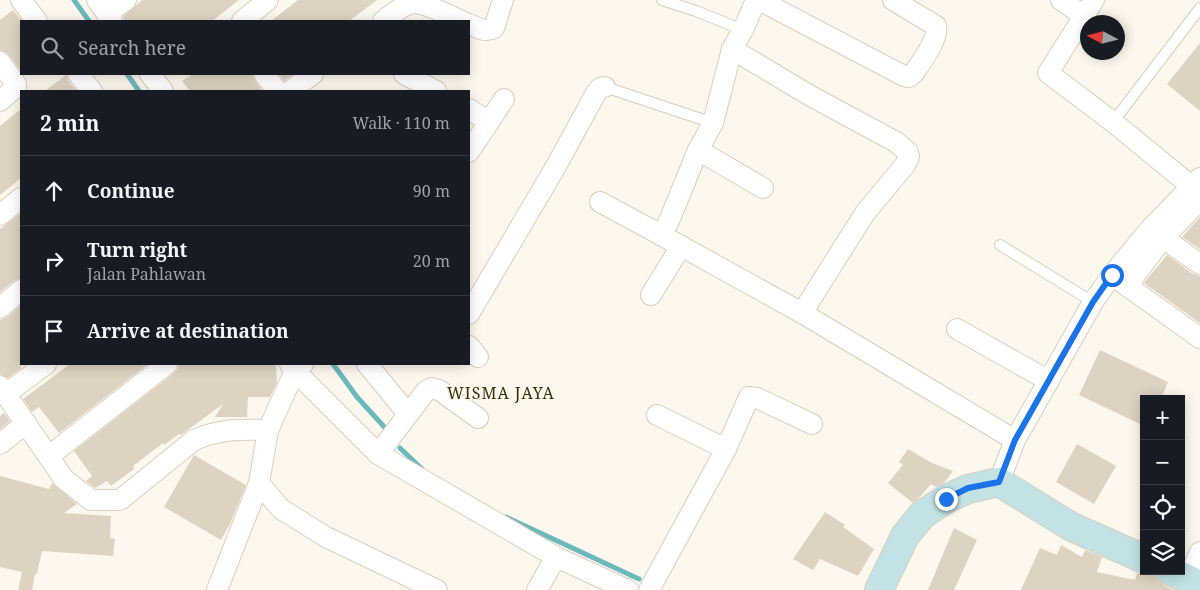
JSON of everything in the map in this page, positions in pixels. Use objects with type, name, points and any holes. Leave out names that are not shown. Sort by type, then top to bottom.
[{"type":"street","points":[[21,0],[36,20]]},
{"type":"street","points":[[105,12],[126,0]]},
{"type":"street","points":[[243,20],[268,0]]},
{"type":"street","points":[[470,24],[483,31],[489,31],[494,28],[503,0]]},
{"type":"street","points":[[661,235],[669,221],[698,150],[713,123],[732,49],[757,0],[909,77],[914,73],[935,38],[936,26],[893,0]]},
{"type":"street","points":[[1061,0],[1089,8],[1048,73],[1113,122],[1198,193]]},
{"type":"street","points":[[384,20],[408,4],[414,3],[460,20]]},
{"type":"street","points":[[732,49],[808,95],[896,142],[908,152],[909,157],[905,165],[865,213],[802,313]]},
{"type":"street","points":[[0,62],[16,84],[16,87],[0,101]]},
{"type":"street","points":[[79,75],[91,90]]},
{"type":"street","points":[[265,75],[276,90]]},
{"type":"street","points":[[291,90],[313,75]]},
{"type":"street","points":[[406,75],[434,90]]},
{"type":"street","points":[[470,312],[555,168],[596,93],[600,88],[605,87]]},
{"type":"street","points":[[470,150],[504,99]]},
{"type":"street","points":[[470,110],[489,122]]},
{"type":"street","points":[[698,150],[764,188]]},
{"type":"street","points":[[999,482],[1015,440],[1093,302],[1120,280],[1164,238],[1198,193]]},
{"type":"street","points":[[1120,280],[1151,228],[1198,193]]},
{"type":"street","points":[[0,215],[20,199]]},
{"type":"street","points":[[600,202],[802,313],[1015,440]]},
{"type":"street","points":[[1164,238],[1200,264]]},
{"type":"street","points":[[651,295],[681,246]]},
{"type":"street","points":[[1120,280],[1200,338]]},
{"type":"street","points":[[0,308],[20,291]]},
{"type":"street","points":[[957,329],[1049,381]]},
{"type":"street","points":[[44,365],[3,390],[64,478],[91,500],[120,500],[194,440],[220,431],[268,430]]},
{"type":"street","points":[[49,456],[166,365]]},
{"type":"street","points":[[368,365],[408,414]]},
{"type":"street","points":[[217,590],[259,483],[268,430],[296,366],[378,454],[556,557],[628,590]]},
{"type":"street","points":[[378,454],[426,391],[432,388],[439,390],[478,418]]},
{"type":"street","points":[[649,590],[726,449],[749,397],[757,398],[812,424]]},
{"type":"street","points":[[657,415],[726,449]]},
{"type":"street","points":[[0,444],[26,423]]},
{"type":"street","points":[[879,590],[905,536],[922,515],[946,499],[968,488],[999,482],[1070,526],[1140,557]]},
{"type":"street","points":[[259,483],[280,509],[326,537],[437,590]]},
{"type":"street","points":[[1186,578],[1200,552]]},
{"type":"street","points":[[536,590],[556,557]]},
{"type":"lane","points":[[662,0],[743,30]]},
{"type":"lane","points":[[1113,122],[1200,8]]},
{"type":"lane","points":[[605,87],[713,123]]},
{"type":"lane","points":[[1000,245],[1093,302]]},
{"type":"building","points":[[142,0],[239,0],[213,20],[124,20],[123,17]]},
{"type":"building","points":[[298,0],[377,0],[350,20],[272,20]]},
{"type":"building","points":[[13,10],[21,20],[20,70],[9,55],[0,50],[0,20]]},
{"type":"building","points":[[1200,43],[1200,111],[1167,84]]},
{"type":"building","points":[[66,75],[76,90],[46,90]]},
{"type":"building","points":[[191,75],[252,75],[261,90],[189,90],[182,81]]},
{"type":"building","points":[[280,75],[292,75],[284,81]]},
{"type":"building","points":[[20,110],[20,179],[0,195],[0,126]]},
{"type":"building","points":[[20,214],[20,278],[0,292],[0,229]]},
{"type":"building","points":[[1200,217],[1200,249],[1182,237]]},
{"type":"building","points":[[1167,255],[1193,274],[1200,276],[1200,323],[1144,283]]},
{"type":"building","points":[[20,306],[21,368],[8,378],[0,374],[0,320],[7,317]]},
{"type":"building","points":[[1100,350],[1168,382],[1163,395],[1140,395],[1140,424],[1079,395]]},
{"type":"building","points":[[69,365],[147,365],[59,433],[39,407],[32,412],[23,399]]},
{"type":"building","points":[[179,365],[276,365],[277,383],[270,397],[248,397],[247,417],[215,417],[223,404],[181,435],[179,434],[164,445],[163,443],[133,466],[134,469],[111,486],[107,481],[95,488],[86,481],[92,476],[74,451],[178,369]]},
{"type":"building","points":[[4,413],[10,421],[0,429],[0,416]]},
{"type":"building","points":[[1077,444],[1116,466],[1094,504],[1056,482]]},
{"type":"building","points":[[908,449],[932,463],[953,471],[944,483],[936,487],[931,484],[913,503],[888,483],[903,465],[899,462]]},
{"type":"building","points":[[194,455],[246,485],[230,524],[221,540],[164,507]]},
{"type":"building","points":[[0,476],[49,489],[52,483],[77,504],[64,513],[111,516],[110,538],[115,539],[113,556],[42,551],[32,590],[18,590],[22,572],[0,567]]},
{"type":"building","points":[[825,512],[845,525],[843,527],[874,549],[858,576],[820,559],[813,570],[793,559]]},
{"type":"building","points":[[954,528],[977,540],[954,590],[928,590]]},
{"type":"building","points":[[1061,545],[1082,557],[1085,550],[1102,557],[1097,572],[1135,580],[1137,573],[1140,575],[1156,575],[1158,580],[1174,590],[1021,590],[1040,548],[1057,555]]},
{"type":"waterway","points":[[74,0],[88,20]]},
{"type":"waterway","points":[[128,75],[138,90]]},
{"type":"waterway","points":[[334,365],[357,397],[387,430]]},
{"type":"waterway","points":[[400,448],[423,470]]},
{"type":"waterway","points":[[506,517],[639,579]]},
{"type":"district","name":"WISMA JAYA","points":[[501,393]]},
{"type":"route","points":[[946,499],[968,488],[999,482],[1015,440],[1093,302],[1112,275]]}]
